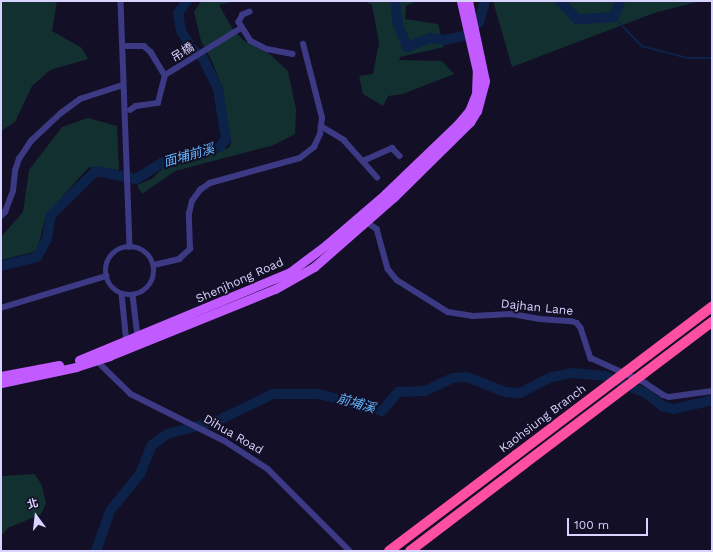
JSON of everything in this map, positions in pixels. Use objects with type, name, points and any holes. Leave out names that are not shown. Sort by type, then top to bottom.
[{"type":"highway","name":"Kaohsiung Branch","points":[[389,551],[712,307]]},
{"type":"highway","name":"Kaohsiung Branch","points":[[410,551],[712,322]]},
{"type":"main road","points":[[461,1],[480,68]]},
{"type":"main road","points":[[468,1],[480,68]]},
{"type":"main road","name":"Shenjhong Road","points":[[130,345],[138,338],[290,272],[357,218],[466,115],[476,94],[480,68]]},
{"type":"main road","name":"Shenjhong Road","points":[[130,345],[295,279],[314,267],[370,223],[470,122],[477,111],[485,86],[480,68]]},
{"type":"main road","points":[[1,383],[95,358],[130,345]]},
{"type":"main road","points":[[1,376],[95,358]]},
{"type":"street","points":[[121,1],[130,247]]},
{"type":"street","points":[[250,12],[243,15],[239,22],[241,28],[251,41],[267,50],[293,54]]},
{"type":"street","name":"吊橋","points":[[130,110],[136,106],[158,103],[161,85],[165,75],[174,71],[241,28]]},
{"type":"street","points":[[154,265],[178,259],[190,249],[189,214],[192,201],[200,190],[210,183],[300,158],[314,147],[322,118],[303,44]]},
{"type":"street","points":[[127,46],[144,46],[151,52],[165,75]]},
{"type":"street","points":[[1,216],[6,212],[13,191],[14,171],[19,159],[31,141],[60,113],[80,100],[123,86]]},
{"type":"street","points":[[321,126],[344,140],[377,177]]},
{"type":"street","points":[[363,161],[392,148],[400,156]]},
{"type":"street","points":[[357,218],[370,223]]},
{"type":"street","name":"Dajhan Lane","points":[[370,223],[380,235],[388,269],[397,280],[448,312],[473,316],[512,314],[540,320],[571,321],[577,323],[581,328],[591,358],[644,382],[663,395],[670,396],[712,391]]},
{"type":"street","points":[[130,247],[145,252],[154,265],[155,272],[150,287],[133,295],[122,294],[110,285],[106,276],[111,257],[116,252],[130,247]]},
{"type":"street","points":[[1,308],[106,276]]},
{"type":"street","points":[[122,294],[130,345]]},
{"type":"street","points":[[133,295],[138,338]]},
{"type":"street","name":"Dihua Road","points":[[95,358],[131,394],[225,441],[268,469],[350,551]]},
{"type":"green space","points":[[1,1],[57,1],[52,31],[82,48],[88,59],[50,70],[32,86],[15,122],[1,131]]},
{"type":"green space","points":[[201,1],[237,1],[219,5],[232,28],[243,40],[271,55],[288,71],[296,109],[295,134],[274,145],[175,171],[142,194],[137,185],[152,179],[163,168],[229,148],[231,143],[222,87],[211,59],[201,41],[194,12]]},
{"type":"green space","points":[[365,1],[417,1],[406,6],[405,19],[438,24],[444,47],[400,57],[399,60],[442,61],[454,74],[403,94],[388,96],[383,106],[363,94],[359,76],[373,74],[379,43],[372,5]]},
{"type":"green space","points":[[493,1],[701,1],[654,13],[512,67]]},
{"type":"green space","points":[[88,118],[117,126],[119,170],[89,167],[46,215],[37,251],[1,260],[1,237],[23,212],[29,170],[62,127]]},
{"type":"green space","points":[[35,474],[42,486],[46,503],[41,514],[8,528],[1,536],[1,476]]},
{"type":"waterway","name":"面埔前溪","points":[[1,266],[37,257],[47,239],[51,215],[96,171],[136,179],[163,162],[220,147],[226,139],[218,89],[203,58],[192,49],[181,31],[178,13],[187,1]]},
{"type":"waterway","points":[[395,1],[398,24],[407,47],[431,38],[444,40],[464,36],[479,22],[485,1]]},
{"type":"waterway","points":[[560,1],[577,19],[614,17],[620,1]]},
{"type":"waterway","points":[[614,17],[642,46],[688,58],[712,58]]},
{"type":"waterway","name":"前埔溪","points":[[96,551],[110,511],[140,474],[152,445],[167,434],[217,421],[273,394],[319,394],[382,411],[398,392],[425,391],[453,378],[467,377],[505,392],[520,393],[552,377],[572,373],[605,376],[646,393],[662,406],[674,409],[712,400]]}]
